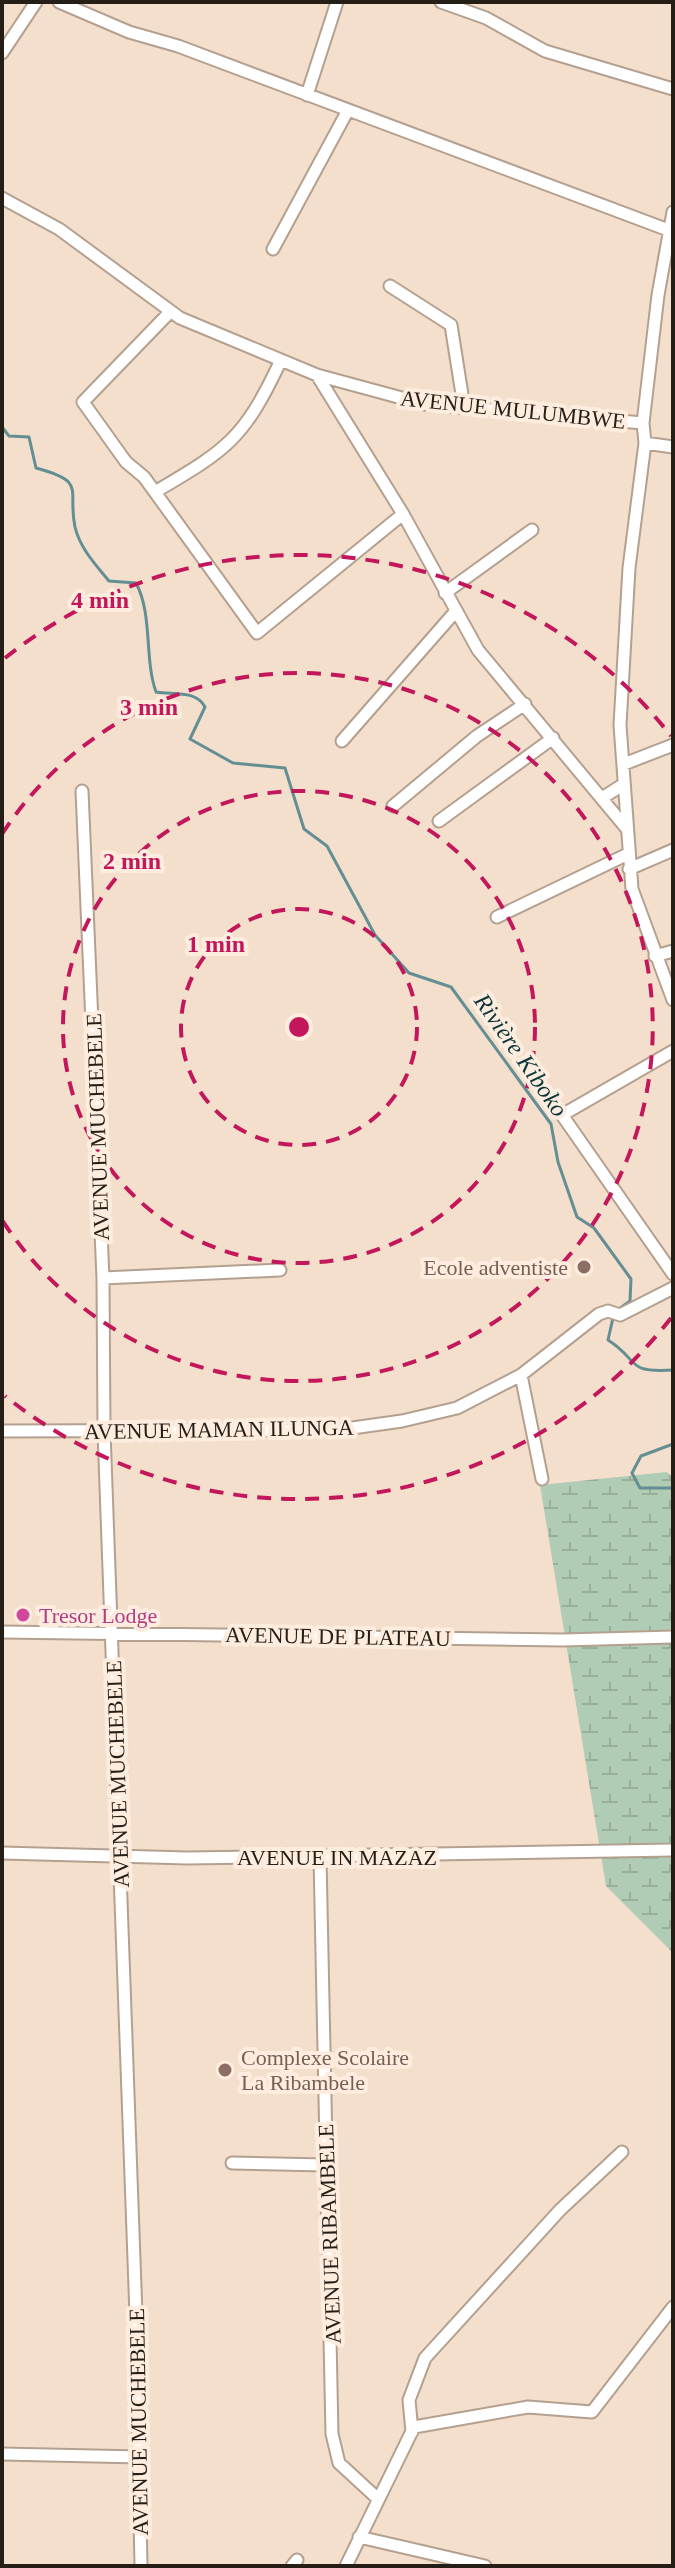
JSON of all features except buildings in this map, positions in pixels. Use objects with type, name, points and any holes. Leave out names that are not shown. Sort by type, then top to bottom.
[{"type":"street","points":[[2,53],[36,2]]},
{"type":"street","points":[[59,2],[129,32],[178,46],[347,112],[671,231]]},
{"type":"street","points":[[307,95],[337,2]]},
{"type":"street","points":[[441,2],[486,18],[545,51],[605,66],[673,89]]},
{"type":"street","points":[[273,249],[347,112]]},
{"type":"street","name":"AVENUE MULUMBWE","points":[[2,198],[59,229],[138,284],[170,312],[317,375],[404,400],[643,423]]},
{"type":"street","points":[[673,212],[658,295],[643,423],[645,443],[623,635],[620,725],[629,869],[637,906],[673,1000]]},
{"type":"street","points":[[390,286],[451,325],[464,407]]},
{"type":"street","points":[[170,312],[83,402],[126,462],[155,492],[257,633],[403,514]]},
{"type":"street","points":[[155,492],[227,447],[250,421],[281,360]]},
{"type":"street","points":[[317,375],[403,514],[478,650],[628,830]]},
{"type":"street","points":[[645,443],[673,447]]},
{"type":"street","points":[[445,593],[532,530]]},
{"type":"street","points":[[342,741],[455,612]]},
{"type":"street","points":[[393,806],[477,736],[525,704]]},
{"type":"street","points":[[439,821],[553,738]]},
{"type":"street","points":[[624,764],[673,745]]},
{"type":"street","points":[[602,798],[624,784]]},
{"type":"street","name":"AVENUE MUCHEBELE","points":[[82,791],[103,1278],[104,1431],[141,2457],[141,2566]]},
{"type":"street","points":[[629,869],[673,850]]},
{"type":"street","points":[[497,917],[628,854]]},
{"type":"street","points":[[655,956],[673,951]]},
{"type":"street","points":[[673,1051],[562,1115],[673,1274]]},
{"type":"street","points":[[103,1278],[280,1270]]},
{"type":"street","name":"AVENUE MAMAN ILUNGA","points":[[2,1431],[355,1429],[444,1412],[521,1375],[599,1314],[615,1314],[673,1288]]},
{"type":"street","points":[[521,1375],[542,1479]]},
{"type":"street","name":"AVENUE DE PLATEAU","points":[[2,1632],[563,1640],[673,1637]]},
{"type":"street","name":"AVENUE IN MAZAZ","points":[[2,1853],[121,1857],[320,1857],[673,1850]]},
{"type":"street","name":"AVENUE RIBAMBELE","points":[[320,1857],[333,2447],[343,2469],[377,2498]]},
{"type":"street","points":[[412,2432],[409,2400],[425,2358],[560,2210],[622,2152]]},
{"type":"street","points":[[232,2163],[325,2165]]},
{"type":"street","points":[[346,2566],[412,2432],[422,2423],[528,2407],[592,2412],[673,2307]]},
{"type":"street","points":[[2,2454],[141,2457]]},
{"type":"street","points":[[359,2537],[485,2566]]},
{"type":"green space","points":[[667,1472],[673,1478],[673,1953],[606,1886],[540,1485]]},
{"type":"waterway","name":"Rivière Kiboko","points":[[2,427],[9,436],[29,437],[36,468],[69,483],[77,535],[109,581],[136,583],[145,609],[150,665],[156,692],[184,694],[196,698],[205,707],[190,739],[233,763],[285,768],[304,829],[327,846],[375,935],[409,973],[451,987],[551,1124],[558,1162],[577,1217],[594,1228],[631,1279],[630,1301],[616,1311]]},
{"type":"waterway","name":"Rivière Kiboko","points":[[613,1318],[608,1340],[634,1364],[647,1370],[673,1370]]},
{"type":"waterway","name":"Rivière Kiboko","points":[[673,1444],[641,1456],[632,1473],[640,1488],[673,1488]]},
{"type":"place","name":"Ecole adventiste","points":[[584,1267]]},
{"type":"place","name":"Tresor Lodge","points":[[23,1615]]},
{"type":"place","name":"Complexe Scolaire La Ribambele","points":[[225,2070]]}]
